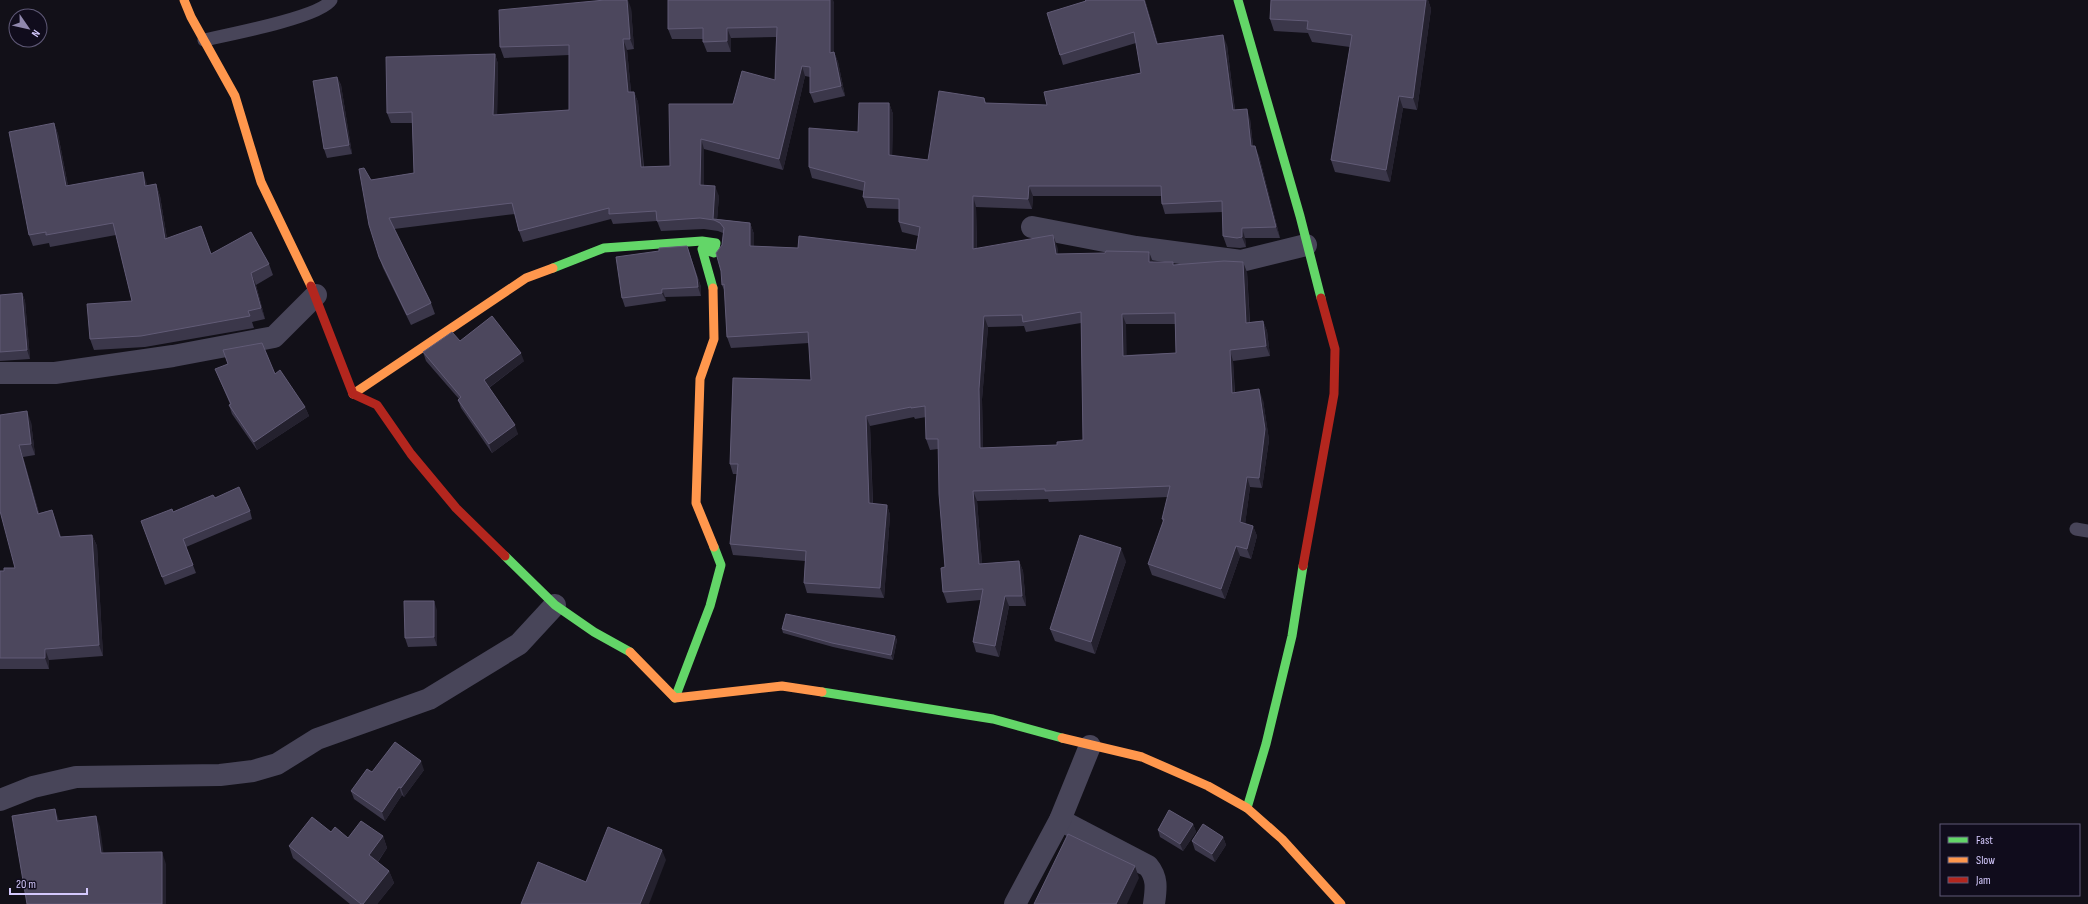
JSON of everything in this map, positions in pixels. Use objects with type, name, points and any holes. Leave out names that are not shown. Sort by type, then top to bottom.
[{"type":"street","points":[[184,0],[235,96],[261,182],[316,295],[353,394],[377,405],[411,454],[456,508],[554,605],[594,632],[627,649],[675,698]]},
{"type":"street","points":[[1238,0],[1300,216],[1306,245],[1335,349],[1334,394],[1306,539],[1292,636],[1266,744],[1247,808]]},
{"type":"street","points":[[1032,227],[1136,247],[1241,261],[1306,245]]},
{"type":"street","points":[[353,394],[526,278],[604,248],[702,241],[716,243],[714,253],[702,249],[713,285],[714,339],[700,379],[696,503],[721,565],[710,606],[675,698]]},
{"type":"street","points":[[0,373],[54,373],[173,356],[274,337],[316,295]]},
{"type":"street","points":[[0,800],[33,787],[76,777],[220,775],[253,771],[277,764],[316,739],[429,699],[519,644],[554,605]]},
{"type":"street","points":[[675,698],[782,686],[993,719],[1090,746],[1142,757],[1208,786],[1247,808],[1282,839],[1342,904]]},
{"type":"street","points":[[1015,904],[1060,820],[1090,746]]},
{"type":"street","points":[[1060,820],[1148,866],[1155,875],[1156,890],[1154,904]]},
{"type":"lane","points":[[204,40],[311,14],[329,4],[331,0]]},
{"type":"building","points":[[605,0],[627,0],[630,39],[623,39],[628,92],[634,92],[641,167],[670,166],[669,104],[733,104],[742,71],[775,80],[777,27],[727,28],[727,41],[703,42],[703,28],[668,29],[668,0],[830,0],[830,53],[834,52],[841,86],[810,93],[810,67],[802,66],[779,159],[701,139],[700,185],[715,186],[713,219],[750,223],[750,246],[798,248],[799,236],[916,250],[920,227],[899,222],[899,199],[863,197],[865,182],[809,167],[809,128],[858,132],[859,103],[889,103],[889,155],[928,160],[939,91],[984,98],[985,103],[1047,105],[1044,92],[1141,73],[1134,32],[1060,55],[1047,13],[1086,1],[1085,0],[1144,0],[1157,44],[1223,35],[1233,110],[1247,109],[1251,146],[1255,146],[1276,227],[1242,228],[1242,237],[1237,238],[1223,236],[1222,201],[1162,204],[1161,186],[1029,186],[1028,199],[973,196],[973,249],[1053,235],[1056,254],[1105,253],[1106,251],[1149,252],[1149,262],[1173,262],[1173,265],[1224,261],[1243,262],[1246,323],[1263,321],[1266,346],[1230,350],[1232,393],[1259,389],[1265,429],[1259,478],[1247,477],[1240,522],[1253,526],[1247,549],[1236,546],[1221,589],[1148,564],[1164,519],[1162,519],[1170,486],[1045,491],[1045,489],[973,491],[979,564],[1019,561],[1022,596],[1005,596],[995,646],[973,642],[983,589],[943,592],[941,568],[945,567],[939,494],[938,439],[926,439],[925,406],[911,407],[866,416],[869,503],[887,505],[880,588],[804,583],[806,551],[730,544],[738,464],[730,464],[733,378],[811,380],[808,332],[727,337],[724,284],[722,285],[721,271],[716,253],[722,245],[724,228],[720,223],[714,220],[700,218],[657,221],[656,211],[609,214],[609,208],[519,231],[512,203],[389,218],[431,303],[407,315],[379,257],[369,225],[359,169],[364,168],[371,180],[414,173],[412,112],[387,113],[386,57],[495,54],[493,115],[569,110],[569,45],[500,47],[499,10]],"holes":[[[1081,312],[1083,440],[1057,442],[1057,445],[980,448],[979,389],[984,316],[1022,315],[1023,322]],[[1175,313],[1176,353],[1123,356],[1122,314]]]},
{"type":"building","points":[[1271,0],[1426,0],[1413,98],[1399,96],[1386,170],[1331,160],[1352,35],[1307,29],[1308,21],[1270,19]]},
{"type":"building","points":[[337,77],[349,145],[324,149],[313,81]]},
{"type":"building","points":[[54,123],[66,186],[143,172],[145,186],[156,184],[165,239],[201,226],[211,254],[251,232],[269,264],[251,273],[261,308],[248,311],[250,316],[141,336],[90,339],[87,304],[132,301],[113,223],[46,235],[46,232],[29,235],[9,132]]},
{"type":"building","points":[[687,246],[697,278],[698,287],[662,289],[662,293],[622,298],[616,257],[659,251],[659,248]]},
{"type":"building","points":[[22,293],[27,350],[0,352],[0,295]]},
{"type":"building","points":[[492,316],[521,353],[484,380],[515,425],[489,444],[458,400],[461,397],[423,352],[452,332],[460,341]]},
{"type":"building","points":[[262,343],[275,374],[280,370],[305,407],[254,442],[229,405],[231,404],[215,369],[228,364],[223,350]]},
{"type":"building","points":[[27,411],[31,444],[19,445],[38,514],[52,510],[60,537],[92,535],[99,645],[45,649],[45,658],[0,658],[0,571],[4,571],[4,568],[15,568],[0,511],[0,415]]},
{"type":"building","points":[[239,487],[250,511],[183,539],[193,565],[162,577],[141,521],[172,509],[173,512],[213,495],[215,498]]},
{"type":"building","points":[[1080,535],[1121,548],[1091,642],[1050,629]]},
{"type":"building","points":[[404,601],[434,601],[434,637],[405,638]]},
{"type":"building","points":[[786,614],[895,636],[891,655],[832,643],[782,629]]},
{"type":"building","points":[[395,742],[421,761],[401,788],[399,787],[382,812],[351,791],[367,769],[372,772]]},
{"type":"building","points":[[55,809],[57,821],[96,816],[101,853],[162,852],[162,904],[27,904],[12,816]]},
{"type":"building","points":[[1169,810],[1193,824],[1180,844],[1158,830]]},
{"type":"building","points":[[312,817],[331,832],[335,827],[348,838],[361,821],[383,836],[369,855],[389,871],[363,904],[361,904],[289,846]]},
{"type":"building","points":[[1203,824],[1223,837],[1212,854],[1192,841]]},
{"type":"building","points":[[608,827],[662,850],[640,904],[521,904],[538,862],[586,882]]},
{"type":"building","points":[[1068,834],[1135,866],[1116,904],[1034,904]]},
{"type":"traffic: fast","points":[[1238,0],[1300,216],[1321,298]]},
{"type":"traffic: fast","points":[[553,268],[604,248],[702,241],[716,243],[714,253],[702,249],[713,288]]},
{"type":"traffic: fast","points":[[675,698],[710,606],[721,565],[714,547]]},
{"type":"traffic: fast","points":[[505,556],[555,605],[594,632],[630,652]]},
{"type":"traffic: fast","points":[[1247,808],[1266,744],[1292,636],[1303,566]]},
{"type":"traffic: fast","points":[[822,692],[993,719],[1062,738]]},
{"type":"traffic: slow","points":[[184,0],[191,17],[235,96],[261,182],[311,286]]},
{"type":"traffic: slow","points":[[353,394],[526,278],[553,268]]},
{"type":"traffic: slow","points":[[713,288],[714,339],[700,379],[696,503],[714,547]]},
{"type":"traffic: slow","points":[[630,652],[675,698],[782,686],[822,692]]},
{"type":"traffic: slow","points":[[1062,738],[1142,757],[1208,786],[1247,808],[1282,839],[1341,904]]},
{"type":"traffic: jam","points":[[311,286],[353,394],[377,405],[411,454],[456,508],[505,556]]},
{"type":"traffic: jam","points":[[1303,566],[1334,394],[1335,349],[1321,298]]}]
